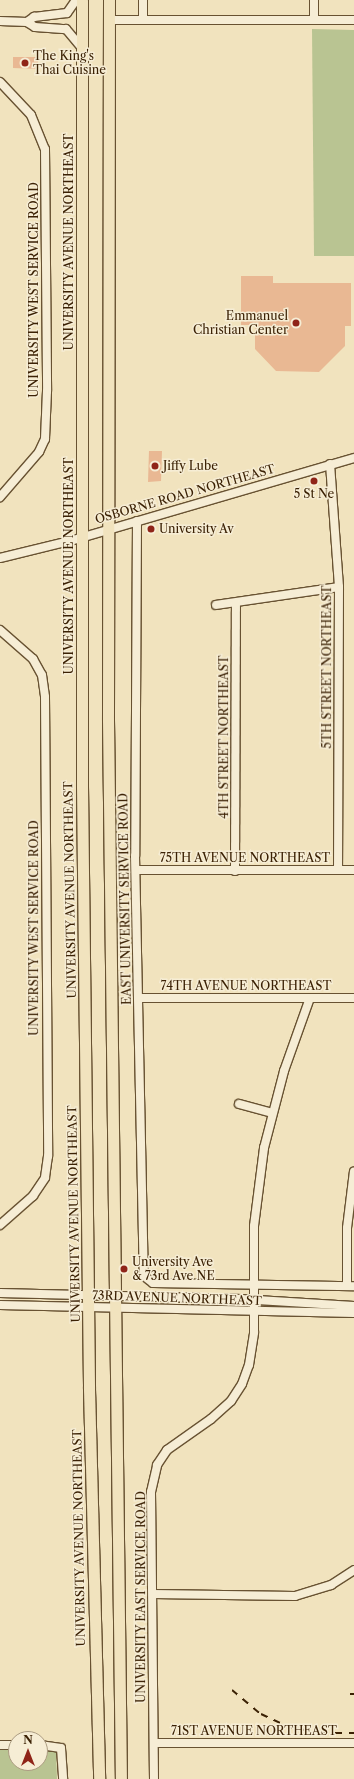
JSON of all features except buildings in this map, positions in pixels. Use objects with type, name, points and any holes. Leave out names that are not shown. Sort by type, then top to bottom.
[{"type":"main road","name":"UNIVERSITY AVENUE NORTHEAST","points":[[82,0],[82,800],[92,1560],[99,1779]]},
{"type":"main road","points":[[109,0],[114,1303],[121,1779]]},
{"type":"street","points":[[27,22],[34,17],[67,13],[76,0]]},
{"type":"street","points":[[143,0],[143,20]]},
{"type":"street","points":[[314,0],[314,19]]},
{"type":"street","points":[[109,20],[354,20]]},
{"type":"street","points":[[0,21],[27,22],[35,27],[66,29],[82,48]]},
{"type":"street","name":"UNIVERSITY WEST SERVICE ROAD","points":[[0,82],[31,115],[45,149],[47,427],[39,452],[0,497]]},
{"type":"street","name":"OSBORNE ROAD NORTHEAST","points":[[0,558],[83,537],[354,458]]},
{"type":"street","name":"5TH STREET NORTHEAST","points":[[330,464],[339,587],[338,870]]},
{"type":"street","name":"EAST UNIVERSITY SERVICE ROAD","points":[[137,521],[136,870],[144,1276]]},
{"type":"street","points":[[216,605],[339,587]]},
{"type":"street","name":"4TH STREET NORTHEAST","points":[[235,871],[236,603]]},
{"type":"street","name":"UNIVERSITY WEST SERVICE ROAD","points":[[0,630],[9,641],[33,659],[42,675],[45,697],[48,1156],[44,1178],[33,1196],[0,1225]]},
{"type":"street","name":"75TH AVENUE NORTHEAST","points":[[136,870],[354,870]]},
{"type":"street","name":"74TH AVENUE NORTHEAST","points":[[139,998],[354,998]]},
{"type":"street","name":"UNIVERSITY EAST SERVICE ROAD","points":[[154,1779],[151,1492],[157,1465],[167,1450],[211,1420],[231,1401],[242,1384],[254,1332],[252,1312],[258,1188],[272,1114],[310,998]]},
{"type":"street","points":[[239,1104],[272,1114]]},
{"type":"street","points":[[350,1286],[347,1228],[354,1171]]},
{"type":"street","name":"73RD AVENUE NORTHEAST","points":[[144,1276],[153,1283],[350,1286]]},
{"type":"street","name":"73RD AVENUE NORTHEAST","points":[[0,1294],[89,1296],[114,1303],[252,1312],[354,1313]]},
{"type":"street","name":"73RD AVENUE NORTHEAST","points":[[0,1305],[89,1308],[114,1303],[253,1300],[354,1306]]},
{"type":"street","points":[[153,1594],[295,1596],[331,1585],[354,1570]]},
{"type":"street","name":"71ST AVENUE NORTHEAST","points":[[154,1743],[354,1743]]},
{"type":"street","points":[[48,1746],[61,1748],[63,1779]]},
{"type":"green space","points":[[312,29],[354,30],[354,256],[314,256]]},
{"type":"green space","points":[[0,1749],[8,1749],[8,1771],[48,1771],[48,1749],[56,1749],[57,1779],[0,1779]]},
{"type":"railway","points":[[232,1690],[261,1714],[289,1727],[321,1733],[354,1733]]},
{"type":"place","name":"The King's Thai Cuisine","points":[[25,63]]},
{"type":"place","name":"Emmanuel Christian Center","points":[[296,323]]},
{"type":"place","name":"Jiffy Lube","points":[[155,466]]},
{"type":"place","name":"5 St Ne","points":[[314,481]]},
{"type":"place","name":"University Av","points":[[151,529]]},
{"type":"place","name":"University Ave & 73rd Ave NE","points":[[124,1269]]}]
